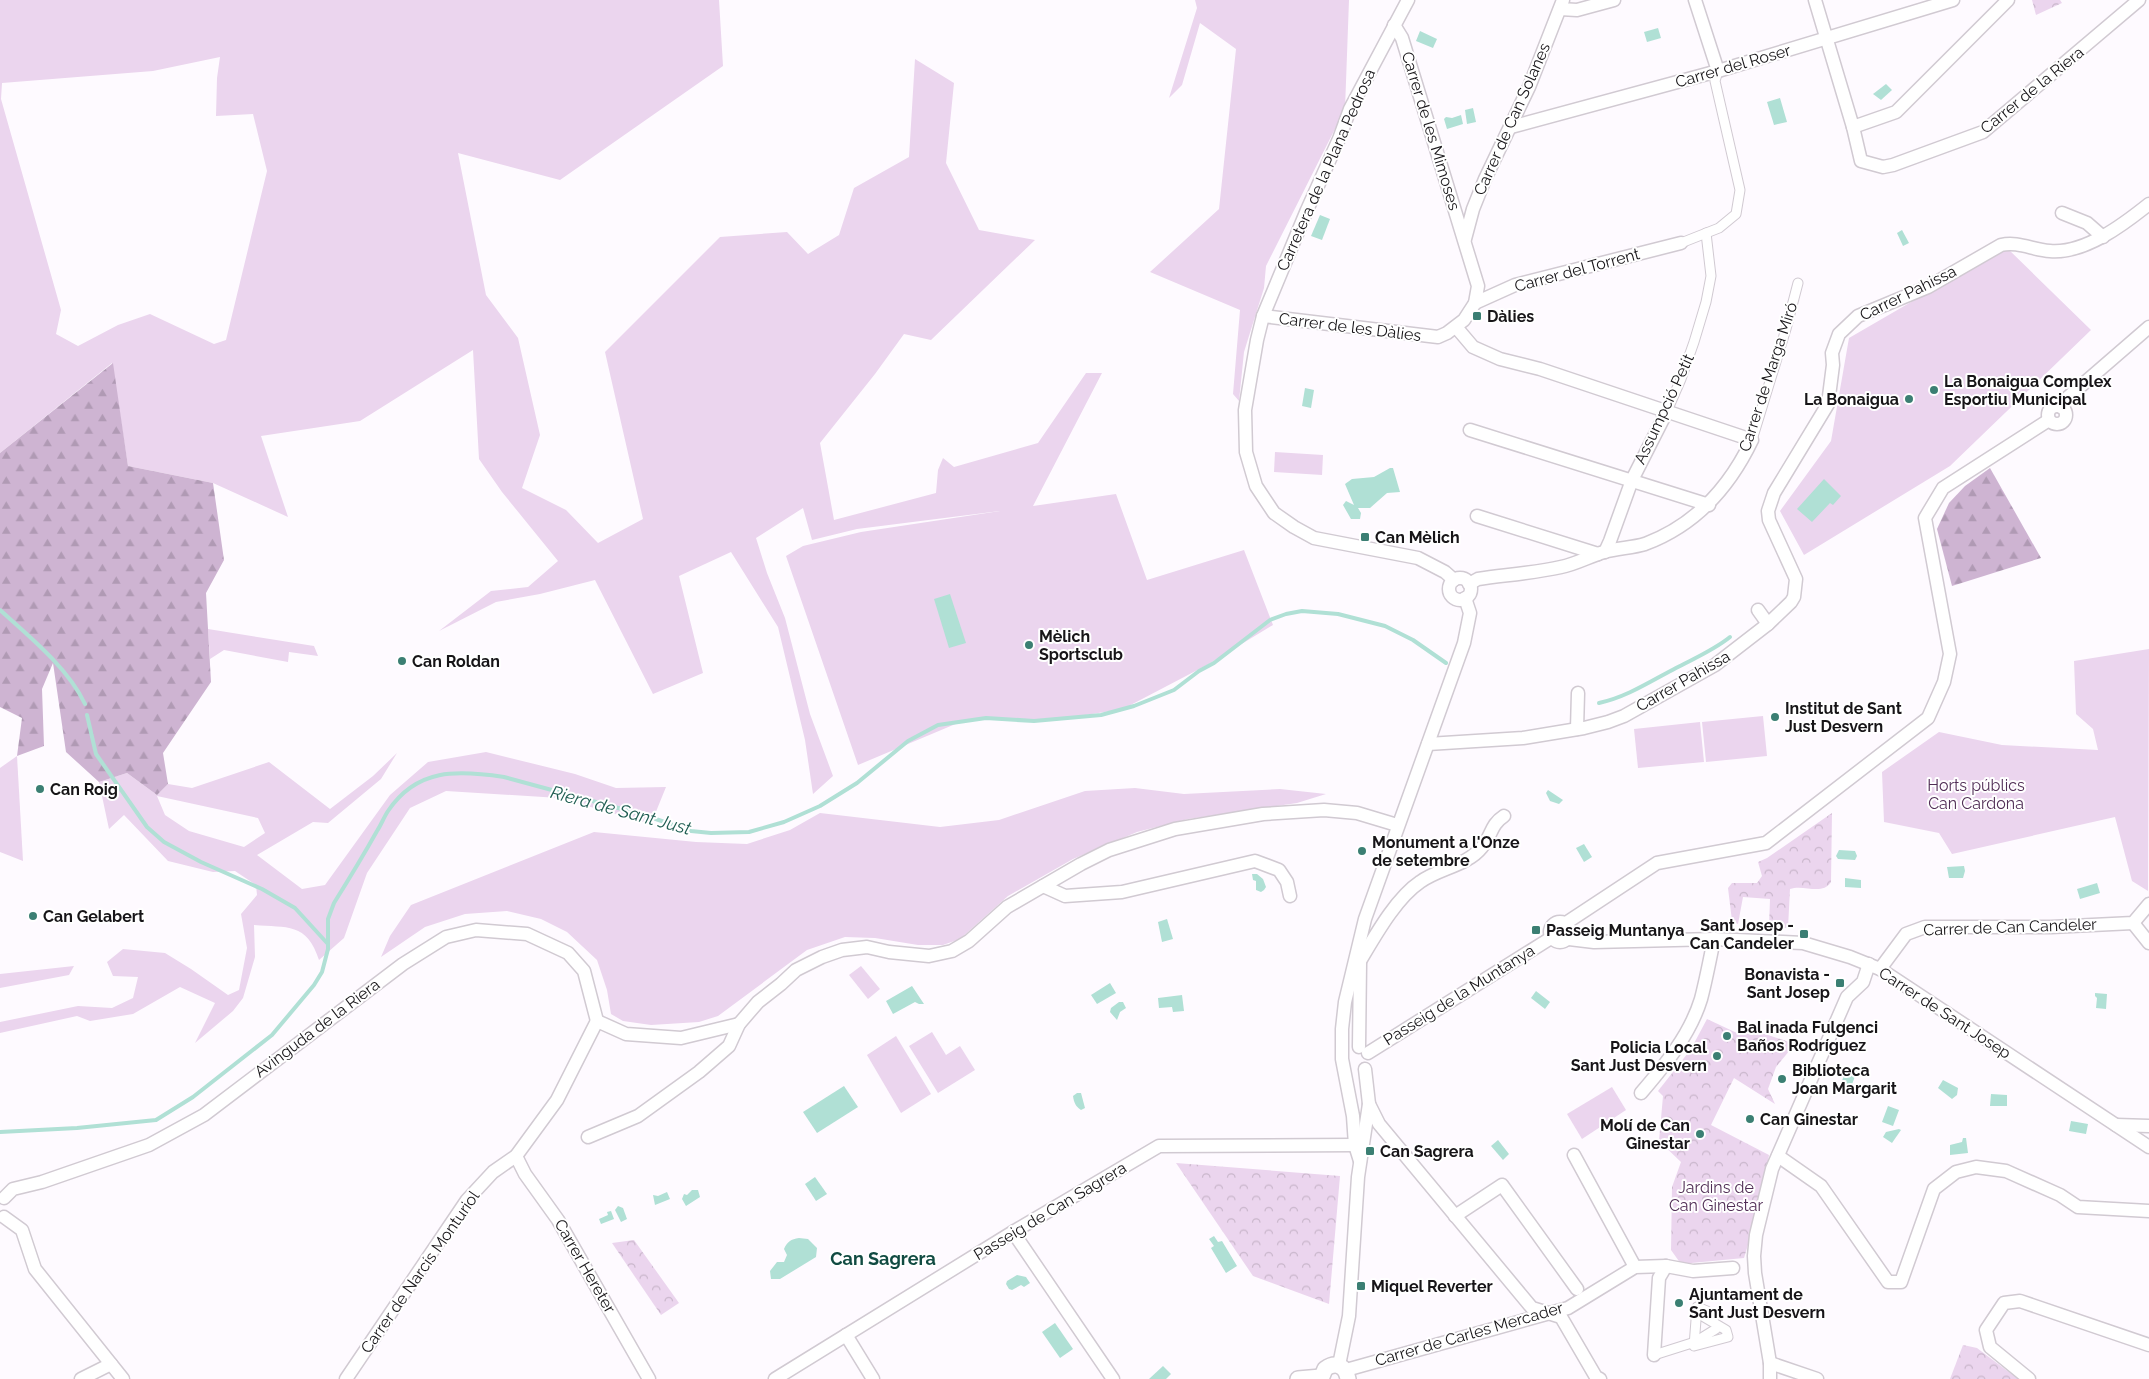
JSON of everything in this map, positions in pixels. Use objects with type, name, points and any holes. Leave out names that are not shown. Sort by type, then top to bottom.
[{"type":"street","name":"Carretera de la Plana Pedrosa","points":[[1408,0],[1350,109],[1263,316],[1257,340],[1246,410],[1246,452],[1256,486],[1274,513],[1294,527],[1314,538],[1418,558],[1445,572],[1454,580]]},
{"type":"street","points":[[1561,4],[1577,10],[1614,0]]},
{"type":"street","points":[[1680,243],[1719,228],[1736,214],[1740,190],[1715,81],[1718,71],[1695,0]]},
{"type":"street","points":[[1815,0],[1853,127],[1896,112],[2008,0]]},
{"type":"street","name":"Carrer del Roser","points":[[1511,127],[1718,71],[1953,0]]},
{"type":"street","name":"Carrer de la Riera","points":[[1853,127],[1861,161],[1882,167],[1893,165],[1982,132],[2139,0]]},
{"type":"street","name":"Carrer de Can Solanes","points":[[1465,239],[1473,208],[1511,127],[1561,4]]},
{"type":"street","name":"Carrer de les Mimoses","points":[[1394,25],[1402,38],[1465,239]]},
{"type":"street","name":"Carrer Pahissa","points":[[1428,744],[1523,738],[1608,722],[1624,716],[1715,665],[1768,624],[1792,602],[1797,585],[1794,574],[1769,520],[1768,511],[1778,484],[1828,404],[1833,365],[1832,353],[1839,334],[1858,316],[1928,287],[2001,245],[2009,243],[2050,251],[2065,251],[2103,237],[2149,204]]},
{"type":"street","points":[[2062,213],[2087,223],[2103,237]]},
{"type":"street","name":"Assumpció Petit","points":[[1602,553],[1610,541],[1632,480],[1667,411],[1685,370],[1706,302],[1711,276],[1706,233]]},
{"type":"street","points":[[1465,239],[1478,286],[1475,303]]},
{"type":"street","name":"Carrer del Torrent","points":[[1475,303],[1515,285],[1680,243]]},
{"type":"street","name":"Carrer de Marga Miró","points":[[1469,584],[1478,579],[1562,567],[1602,553],[1645,544],[1700,513],[1730,478],[1744,458],[1752,440],[1786,329],[1798,282]]},
{"type":"street","name":"Carrer de les Dàlies","points":[[1263,316],[1438,337],[1464,320],[1475,303]]},
{"type":"street","points":[[1456,326],[1473,347],[1500,359],[1540,369],[1752,440]]},
{"type":"street","points":[[1566,923],[1570,930],[1569,939],[1563,943],[1556,943],[1551,938],[1551,927],[1560,922],[1566,923],[1658,863],[1766,843],[1928,718],[1944,682],[1950,654],[1924,518],[1943,488],[2049,420],[2056,424],[2064,422],[2066,413],[2061,407],[2067,398],[2149,327]]},
{"type":"street","points":[[1470,430],[1709,504]]},
{"type":"street","points":[[1478,516],[1602,553]]},
{"type":"street","points":[[1462,579],[1469,584],[1470,593],[1465,598],[1457,599],[1450,594],[1449,588],[1454,580],[1462,579]]},
{"type":"street","points":[[1360,1161],[1355,1145],[1353,1116],[1344,1063],[1342,1029],[1346,1002],[1365,918],[1464,643],[1470,613],[1465,598]]},
{"type":"street","points":[[1758,610],[1768,624]]},
{"type":"street","points":[[1577,729],[1578,693]]},
{"type":"street","points":[[588,1137],[638,1116],[699,1072],[729,1046],[739,1024],[758,1002],[796,970],[822,957],[842,950],[867,947],[905,954],[941,955],[952,951],[969,941],[1007,907],[1108,850],[1175,828],[1231,819],[1324,810],[1357,812],[1397,825]]},
{"type":"street","points":[[1360,961],[1385,920],[1417,883],[1430,875],[1460,864],[1482,847],[1495,822],[1504,816]]},
{"type":"street","points":[[1043,886],[1065,896],[1122,892],[1255,861],[1279,870],[1287,882],[1290,896]]},
{"type":"street","points":[[2149,904],[2133,923],[2149,943]]},
{"type":"street","name":"Carrer de Can Candeler","points":[[1770,1379],[1770,1363],[1754,1256],[1756,1235],[1772,1169],[1848,997],[1863,982],[1874,966],[1906,934],[1924,927],[2051,927],[2133,923]]},
{"type":"street","name":"Avinguda de la Riera","points":[[2,1197],[13,1190],[149,1146],[204,1115],[384,978],[420,952],[446,937],[476,930],[527,934],[568,953],[584,971],[597,1021]]},
{"type":"street","name":"Passeig de la Muntanya","points":[[1364,1050],[1551,938]]},
{"type":"street","name":"Carrer de Sant Josep","points":[[1569,939],[1594,942],[1714,939],[1803,943],[1874,966],[2149,1147]]},
{"type":"street","points":[[1641,1093],[1666,1063],[1688,1030],[1700,1000],[1714,939]]},
{"type":"street","points":[[1298,1379],[1321,1378],[1324,1369],[1334,1364],[1344,1371],[1360,1161],[1368,1104],[1366,1069],[1369,1064],[1364,1050],[1360,940]]},
{"type":"street","points":[[597,1021],[626,1034],[680,1038],[739,1024]]},
{"type":"street","name":"Carrer de Narcís Monturiol","points":[[346,1379],[467,1200],[493,1172],[516,1156],[557,1100],[597,1021]]},
{"type":"street","points":[[1344,1063],[1345,1051],[1352,1047],[1364,1050]]},
{"type":"street","points":[[1344,1063],[1355,1073],[1366,1069]]},
{"type":"street","points":[[1368,1104],[1379,1124],[1532,1308],[1561,1317],[1595,1378]]},
{"type":"street","points":[[2116,1124],[2149,1126]]},
{"type":"street","name":"Passeig de Can Sagrera","points":[[775,1379],[1012,1232],[1159,1146],[1355,1145]]},
{"type":"street","points":[[1574,1155],[1635,1266],[1666,1266],[1693,1271],[1733,1268]]},
{"type":"street","name":"Carrer Hereter","points":[[516,1156],[525,1174],[558,1220],[649,1379]]},
{"type":"street","points":[[1778,1156],[1821,1186],[1888,1282],[1901,1282],[1934,1189],[1956,1172],[1976,1167],[2006,1171],[2060,1195],[2078,1207],[2149,1211]]},
{"type":"street","points":[[1455,1216],[1502,1185],[1577,1289]]},
{"type":"street","points":[[2,1197],[8,1210],[2,1219],[22,1230],[35,1269],[123,1379]]},
{"type":"street","points":[[1012,1232],[1113,1379]]},
{"type":"street","name":"Carrer de Carles Mercader","points":[[1344,1371],[1547,1312],[1568,1308],[1635,1266]]},
{"type":"street","points":[[1666,1266],[1659,1278],[1654,1355],[1695,1342],[1716,1329]]},
{"type":"street","points":[[2029,1379],[1990,1347],[1986,1330],[2004,1303],[2020,1301],[2149,1345]]},
{"type":"street","points":[[1697,1307],[1707,1311],[1704,1317],[1726,1330],[1728,1338],[1694,1346],[1695,1342],[1696,1324],[1697,1307]]},
{"type":"street","points":[[846,1335],[873,1379]]},
{"type":"street","points":[[1770,1363],[1817,1379]]},
{"type":"street","points":[[81,1379],[111,1364]]},
{"type":"green space","points":[[0,0],[719,0],[723,66],[560,180],[458,153],[486,295],[518,338],[540,435],[522,488],[566,510],[598,543],[643,519],[605,352],[720,237],[787,232],[808,254],[839,235],[854,188],[909,157],[915,59],[954,83],[946,163],[979,230],[1035,240],[931,340],[904,334],[820,443],[834,520],[936,493],[938,470],[943,458],[954,467],[1038,443],[1086,373],[1102,373],[1033,506],[1116,494],[1147,580],[1244,550],[1273,625],[1207,665],[1123,709],[1061,719],[965,720],[858,765],[786,556],[803,546],[861,532],[1000,511],[857,529],[812,540],[803,508],[756,538],[767,573],[785,618],[810,714],[833,776],[813,794],[805,740],[778,627],[731,552],[679,576],[703,673],[653,694],[595,580],[540,594],[496,602],[439,631],[491,591],[528,587],[558,561],[502,492],[479,459],[473,350],[360,421],[261,436],[288,517],[213,483],[128,466],[112,363],[0,453]],"holes":[[[220,57],[217,78],[216,116],[253,114],[267,171],[226,340],[214,344],[150,314],[118,325],[78,346],[56,334],[61,310],[1,99],[2,83],[153,71]]]},
{"type":"green space","points":[[1195,0],[1349,0],[1345,109],[1266,266],[1264,288],[1244,352],[1239,401],[1233,394],[1240,310],[1150,272],[1219,209],[1236,49],[1200,23],[1182,85],[1169,98],[1197,8]]},
{"type":"green space","points":[[2032,0],[2060,0],[2062,3],[2036,15]]},
{"type":"green space","name":"La Bonaigua Complex Esportiu Municipal","points":[[2006,247],[2091,330],[1950,466],[1804,555],[1780,511],[1831,441],[1849,338]]},
{"type":"green space","points":[[113,363],[128,466],[213,483],[224,560],[206,593],[211,682],[163,753],[168,784],[157,795],[127,773],[99,782],[66,752],[53,663],[42,689],[44,746],[17,756],[22,718],[0,707],[0,453]]},
{"type":"green space","points":[[1275,452],[1323,455],[1322,475],[1274,472]]},
{"type":"green space","points":[[1990,468],[2041,558],[1952,586],[1937,529],[1949,503],[1965,486]]},
{"type":"green space","points":[[208,629],[314,646],[318,656],[289,652],[288,662],[224,650],[210,659]]},
{"type":"green space","name":"Horts públics Can Cardona","points":[[2149,649],[2148,891],[2132,881],[2115,817],[1952,854],[1939,833],[1884,822],[1882,772],[1939,732],[2002,745],[2098,750],[2093,729],[2076,714],[2074,661]]},
{"type":"green space","points":[[1763,716],[1767,756],[1706,762],[1702,722]]},
{"type":"green space","points":[[1700,722],[1704,762],[1638,768],[1634,729]]},
{"type":"green space","points":[[486,752],[575,774],[616,788],[666,787],[651,824],[559,798],[446,791],[410,808],[367,873],[344,938],[319,960],[314,948],[302,933],[286,927],[254,925],[255,957],[243,998],[233,1011],[195,1043],[215,1003],[180,987],[133,1014],[90,1021],[77,1016],[0,1033],[0,1022],[78,1006],[112,1008],[133,998],[138,977],[113,976],[107,962],[123,949],[165,953],[228,995],[239,990],[247,948],[241,914],[257,895],[256,885],[235,871],[213,872],[168,861],[124,815],[109,829],[99,782],[127,773],[157,795],[168,784],[192,788],[269,762],[330,809],[373,776],[397,753],[381,779],[328,823],[313,822],[257,855],[302,889],[325,885],[390,795],[428,762]],"holes":[[[157,796],[258,818],[265,833],[244,847],[189,831],[165,815]]]},
{"type":"green space","points":[[17,756],[23,861],[0,852],[0,768]]},
{"type":"green space","points":[[1135,788],[1184,794],[1280,789],[1326,794],[1297,803],[1188,819],[1137,832],[1073,859],[1008,896],[960,939],[943,945],[918,945],[875,938],[845,937],[807,950],[718,1016],[699,1022],[651,1025],[623,1021],[611,1014],[607,990],[597,960],[567,932],[541,919],[507,911],[465,914],[425,927],[381,957],[390,936],[411,905],[594,832],[696,842],[747,844],[790,830],[820,813],[940,827],[999,820],[1085,791]]},
{"type":"green space","points":[[1832,813],[1831,882],[1827,886],[1818,889],[1790,889],[1788,928],[1769,927],[1770,899],[1743,897],[1738,924],[1732,921],[1728,888],[1732,883],[1757,883],[1762,876],[1758,862],[1767,858]]},
{"type":"green space","points":[[74,966],[69,975],[0,988],[0,974]]},
{"type":"green space","points":[[861,966],[880,989],[868,999],[849,975]]},
{"type":"green space","name":"Jardins de Can Ginestar","points":[[1707,1019],[1737,1033],[1765,1034],[1795,1044],[1776,1067],[1768,1089],[1775,1104],[1734,1078],[1711,1125],[1769,1155],[1761,1202],[1744,1258],[1681,1264],[1671,1250],[1672,1187],[1681,1162],[1659,1141],[1663,1096],[1658,1091],[1691,1049]]},
{"type":"green space","points":[[932,1032],[946,1055],[960,1046],[975,1070],[938,1093],[909,1046]]},
{"type":"green space","points":[[896,1036],[931,1094],[901,1113],[867,1055]]},
{"type":"green space","points":[[1612,1087],[1626,1110],[1582,1139],[1567,1114]]},
{"type":"green space","points":[[1176,1163],[1340,1176],[1329,1304],[1253,1276]]},
{"type":"green space","points":[[634,1240],[679,1303],[661,1315],[612,1243]]},
{"type":"green space","points":[[1963,1345],[1977,1348],[2018,1379],[1950,1379]]},
{"type":"shaded area","points":[[1658,28],[1661,38],[1647,42],[1644,32]]},
{"type":"shaded area","points":[[1420,31],[1437,39],[1433,48],[1416,41]]},
{"type":"shaded area","points":[[1886,84],[1892,90],[1881,100],[1873,94]]},
{"type":"shaded area","points":[[1780,98],[1787,122],[1774,125],[1767,102]]},
{"type":"shaded area","points":[[1473,108],[1476,122],[1467,124],[1465,110]]},
{"type":"shaded area","points":[[1461,115],[1463,124],[1447,129],[1444,119],[1446,117],[1452,118]]},
{"type":"shaded area","points":[[1320,215],[1330,219],[1322,240],[1311,236]]},
{"type":"shaded area","points":[[1902,230],[1909,243],[1903,246],[1897,233]]},
{"type":"shaded area","points":[[1305,388],[1314,390],[1311,408],[1302,406]]},
{"type":"shaded area","points":[[1393,468],[1400,492],[1387,493],[1370,508],[1358,508],[1361,513],[1360,519],[1351,519],[1343,505],[1346,501],[1354,505],[1345,484],[1352,479],[1374,477]]},
{"type":"shaded area","points":[[1824,479],[1841,496],[1833,505],[1830,503],[1812,522],[1797,509]]},
{"type":"shaded area","points":[[950,594],[966,643],[949,648],[934,599]]},
{"type":"shaded area","points":[[1548,790],[1563,800],[1559,804],[1550,801],[1546,793]]},
{"type":"shaded area","points":[[1584,844],[1592,857],[1584,862],[1576,848]]},
{"type":"shaded area","points":[[1839,850],[1855,851],[1857,856],[1855,860],[1838,859],[1836,856]]},
{"type":"shaded area","points":[[1964,866],[1963,878],[1949,878],[1947,867]]},
{"type":"shaded area","points":[[1252,874],[1257,874],[1263,879],[1266,887],[1261,892],[1256,890],[1256,881],[1253,880]]},
{"type":"shaded area","points":[[1845,878],[1861,880],[1861,888],[1845,887]]},
{"type":"shaded area","points":[[2097,883],[2100,893],[2080,899],[2077,889]]},
{"type":"shaded area","points":[[1167,919],[1173,939],[1162,942],[1158,922]]},
{"type":"shaded area","points":[[1110,983],[1116,993],[1097,1004],[1091,995]]},
{"type":"shaded area","points":[[912,986],[924,1004],[915,1002],[893,1014],[886,1001]]},
{"type":"shaded area","points":[[1536,991],[1550,1002],[1545,1009],[1531,998]]},
{"type":"shaded area","points":[[2095,993],[2107,994],[2106,1009],[2096,1008],[2097,998]]},
{"type":"shaded area","points":[[1182,995],[1184,1011],[1173,1012],[1172,1007],[1159,1008],[1158,998]]},
{"type":"shaded area","points":[[1119,1002],[1123,1002],[1126,1008],[1120,1012],[1117,1020],[1110,1012],[1111,1008]]},
{"type":"shaded area","points":[[1848,1066],[1857,1071],[1851,1087],[1841,1083]]},
{"type":"shaded area","points":[[1943,1080],[1958,1088],[1957,1095],[1952,1099],[1938,1088]]},
{"type":"shaded area","points":[[844,1086],[858,1107],[817,1133],[803,1112]]},
{"type":"shaded area","points":[[1081,1093],[1085,1108],[1081,1110],[1076,1105],[1073,1096]]},
{"type":"shaded area","points":[[1991,1094],[2007,1095],[2007,1106],[1990,1106]]},
{"type":"shaded area","points":[[1888,1106],[1899,1110],[1893,1126],[1882,1122]]},
{"type":"shaded area","points":[[2071,1121],[2088,1124],[2086,1134],[2069,1131]]},
{"type":"shaded area","points":[[1901,1130],[1892,1143],[1883,1137],[1886,1132]]},
{"type":"shaded area","points":[[1963,1138],[1966,1138],[1968,1153],[1950,1155],[1950,1145],[1962,1142]]},
{"type":"shaded area","points":[[1498,1140],[1509,1154],[1503,1160],[1491,1146]]},
{"type":"shaded area","points":[[815,1177],[827,1194],[816,1201],[805,1184]]},
{"type":"shaded area","points":[[692,1190],[698,1190],[700,1197],[686,1206],[682,1199],[684,1194],[687,1195]]},
{"type":"shaded area","points":[[667,1192],[670,1199],[655,1205],[653,1195],[658,1196]]},
{"type":"shaded area","points":[[618,1206],[623,1208],[627,1219],[621,1222],[615,1210]]},
{"type":"shaded area","points":[[611,1211],[614,1219],[601,1224],[599,1219],[608,1215],[607,1212]]},
{"type":"shaded area","points":[[1214,1236],[1218,1242],[1222,1241],[1237,1266],[1226,1273],[1211,1248],[1214,1246],[1209,1239]]},
{"type":"shaded area","points":[[799,1238],[808,1239],[817,1248],[816,1257],[780,1279],[771,1279],[770,1271],[777,1262],[784,1262],[787,1255],[784,1249],[786,1244]]},
{"type":"shaded area","points":[[1017,1275],[1026,1277],[1030,1283],[1024,1287],[1021,1285],[1012,1290],[1009,1289],[1006,1284],[1007,1281]]},
{"type":"shaded area","points":[[1055,1323],[1073,1349],[1060,1358],[1042,1332]]},
{"type":"shaded area","points":[[1163,1366],[1171,1374],[1166,1379],[1149,1379]]},
{"type":"waterway","points":[[0,610],[58,665],[69,678],[85,704]]},
{"type":"waterway","name":"Riera de Sant Just","points":[[0,1132],[77,1128],[156,1120],[193,1097],[272,1035],[314,985],[322,972],[328,949],[328,919],[334,903],[387,813],[399,797],[412,787],[439,775],[470,773],[504,777],[644,815],[691,831],[711,833],[749,832],[784,822],[820,806],[857,783],[908,741],[938,725],[986,718],[1034,721],[1101,715],[1134,706],[1174,690],[1199,671],[1214,663],[1270,620],[1286,614],[1302,611],[1338,614],[1385,626],[1413,640],[1446,663]]},
{"type":"waterway","name":"Riera de Sant Just","points":[[1599,703],[1639,688],[1711,650],[1730,637]]},
{"type":"waterway","points":[[87,715],[96,754],[147,827],[164,842],[201,862],[262,889],[295,908],[327,943]]},
{"type":"place","name":"Dàlies","points":[[1477,316]]},
{"type":"place","name":"La Bonaigua Complex Esportiu Municipal","points":[[1934,390]]},
{"type":"place","name":"La Bonaigua","points":[[1909,399]]},
{"type":"place","name":"Can Mèlich","points":[[1365,537]]},
{"type":"place","name":"Mèlich Sportsclub","points":[[1029,645]]},
{"type":"place","name":"Can Roldan","points":[[402,661]]},
{"type":"place","name":"Institut de Sant Just Desvern","points":[[1775,717]]},
{"type":"place","name":"Can Roig","points":[[40,789]]},
{"type":"place","name":"Monument a l'Onze de setembre","points":[[1362,851]]},
{"type":"place","name":"Can Gelabert","points":[[33,916]]},
{"type":"place","name":"Passeig Muntanya","points":[[1536,930]]},
{"type":"place","name":"Sant Josep - Can Candeler","points":[[1804,934]]},
{"type":"place","name":"Bonavista - Sant Josep","points":[[1840,983]]},
{"type":"place","name":"Bal inada Fulgenci Baños Rodríguez","points":[[1727,1036]]},
{"type":"place","name":"Policia Local Sant Just Desvern","points":[[1717,1056]]},
{"type":"place","name":"Biblioteca Joan Margarit","points":[[1782,1079]]},
{"type":"place","name":"Can Ginestar","points":[[1750,1119]]},
{"type":"place","name":"Molí de Can Ginestar","points":[[1700,1134]]},
{"type":"place","name":"Can Sagrera","points":[[1370,1151]]},
{"type":"place","name":"Miquel Reverter","points":[[1361,1286]]},
{"type":"place","name":"Ajuntament de Sant Just Desvern","points":[[1679,1303]]},
{"type":"district","name":"Can Sagrera","points":[[883,1258]]}]
